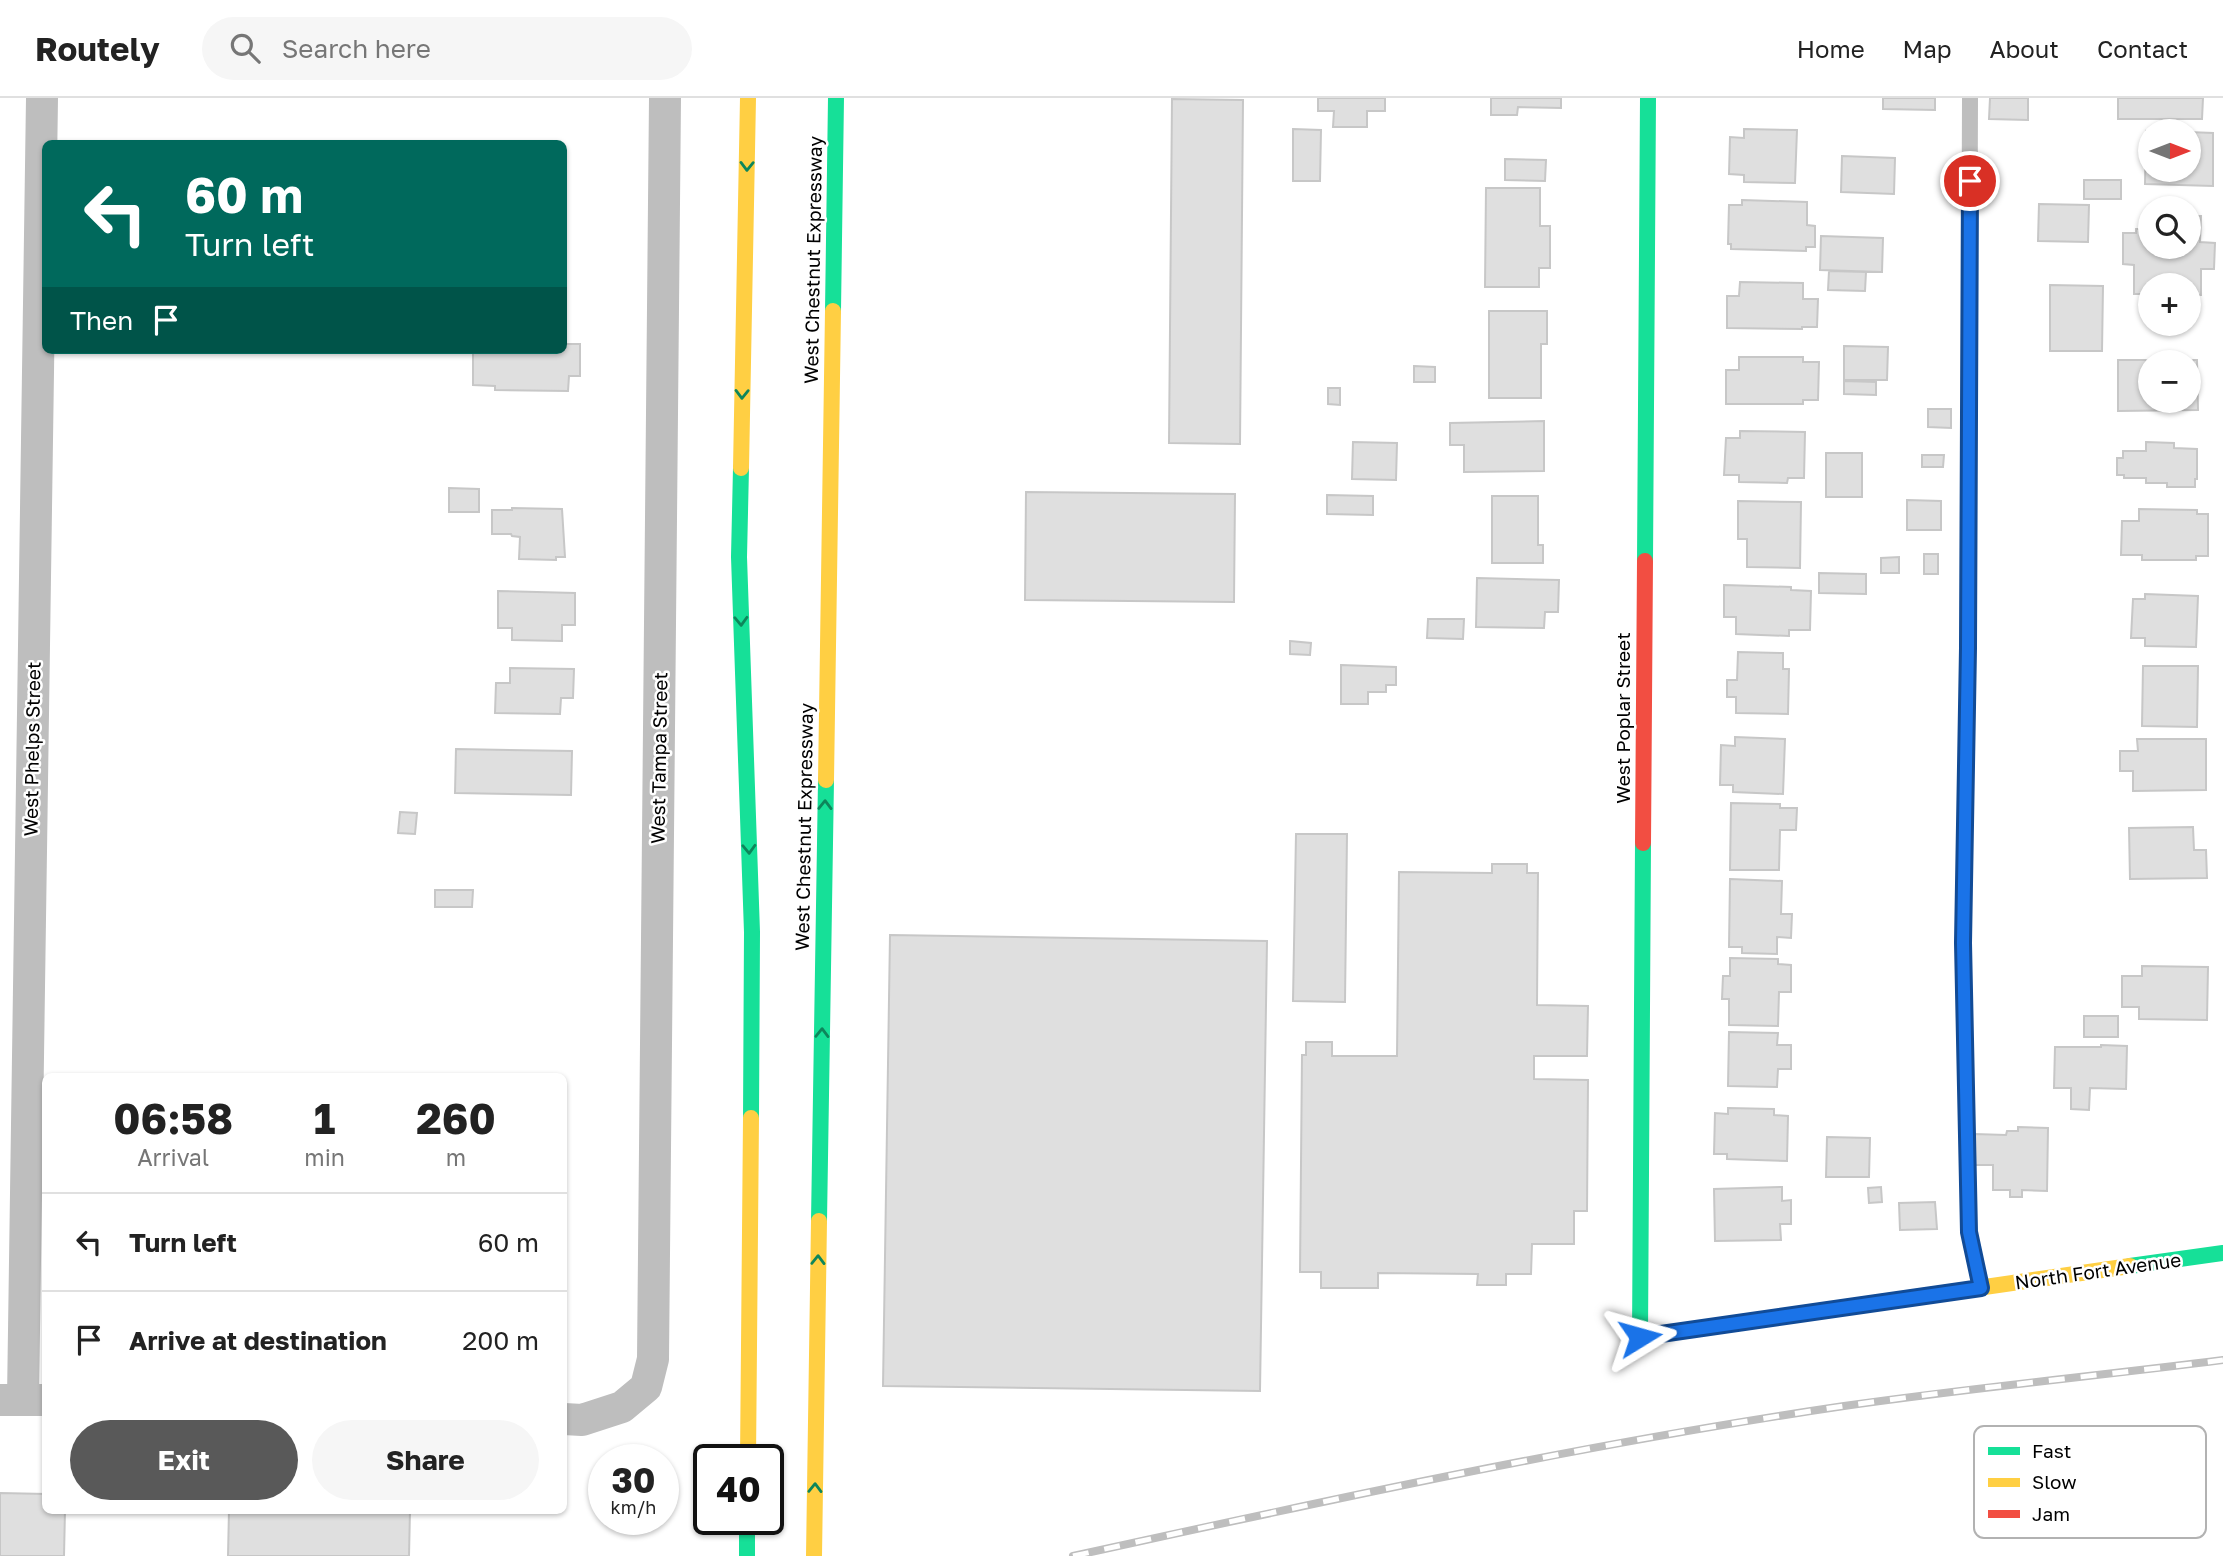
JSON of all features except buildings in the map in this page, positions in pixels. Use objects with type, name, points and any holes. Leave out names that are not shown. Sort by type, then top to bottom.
[{"type":"main road","points":[[748,98],[739,557],[752,932],[748,1444]]},
{"type":"main road","name":"West Chestnut Expressway","points":[[814,1556],[836,98]]},
{"type":"main road","name":"West Poplar Street","points":[[1640,1337],[1648,98]]},
{"type":"main road","name":"North Fort Avenue","points":[[1640,1337],[2223,1253]]},
{"type":"main road","points":[[747,1535],[747,1556]]},
{"type":"street","name":"West Phelps Street","points":[[23,1400],[42,98]]},
{"type":"street","name":"West Tampa Street","points":[[567,1419],[582,1420],[622,1407],[646,1387],[653,1360],[665,98]]},
{"type":"lane","points":[[1970,98],[1968,648],[1963,943],[1969,1232],[1981,1288]]},
{"type":"railway","points":[[1073,1556],[1457,1474],[1747,1421],[1844,1406],[2223,1360]]},
{"type":"traffic: fast","points":[[833,311],[836,98]]},
{"type":"traffic: fast","points":[[1645,561],[1648,98]]},
{"type":"traffic: fast","points":[[741,468],[739,557],[752,932],[751,1118]]},
{"type":"traffic: fast","points":[[819,1221],[826,780]]},
{"type":"traffic: fast","points":[[1643,843],[1640,1337],[1687,1330]]},
{"type":"traffic: fast","points":[[2130,1266],[2223,1253]]},
{"type":"traffic: fast","points":[[747,1535],[747,1556]]},
{"type":"traffic: slow","points":[[741,468],[748,98]]},
{"type":"traffic: slow","points":[[826,780],[833,311]]},
{"type":"traffic: slow","points":[[748,1444],[751,1118]]},
{"type":"traffic: slow","points":[[814,1556],[819,1221]]},
{"type":"traffic: slow","points":[[1687,1330],[2130,1266]]},
{"type":"traffic: jam","points":[[1643,843],[1645,561]]},
{"type":"route","points":[[1640,1337],[1981,1288],[1969,1232],[1963,943],[1968,648],[1970,181]]}]
